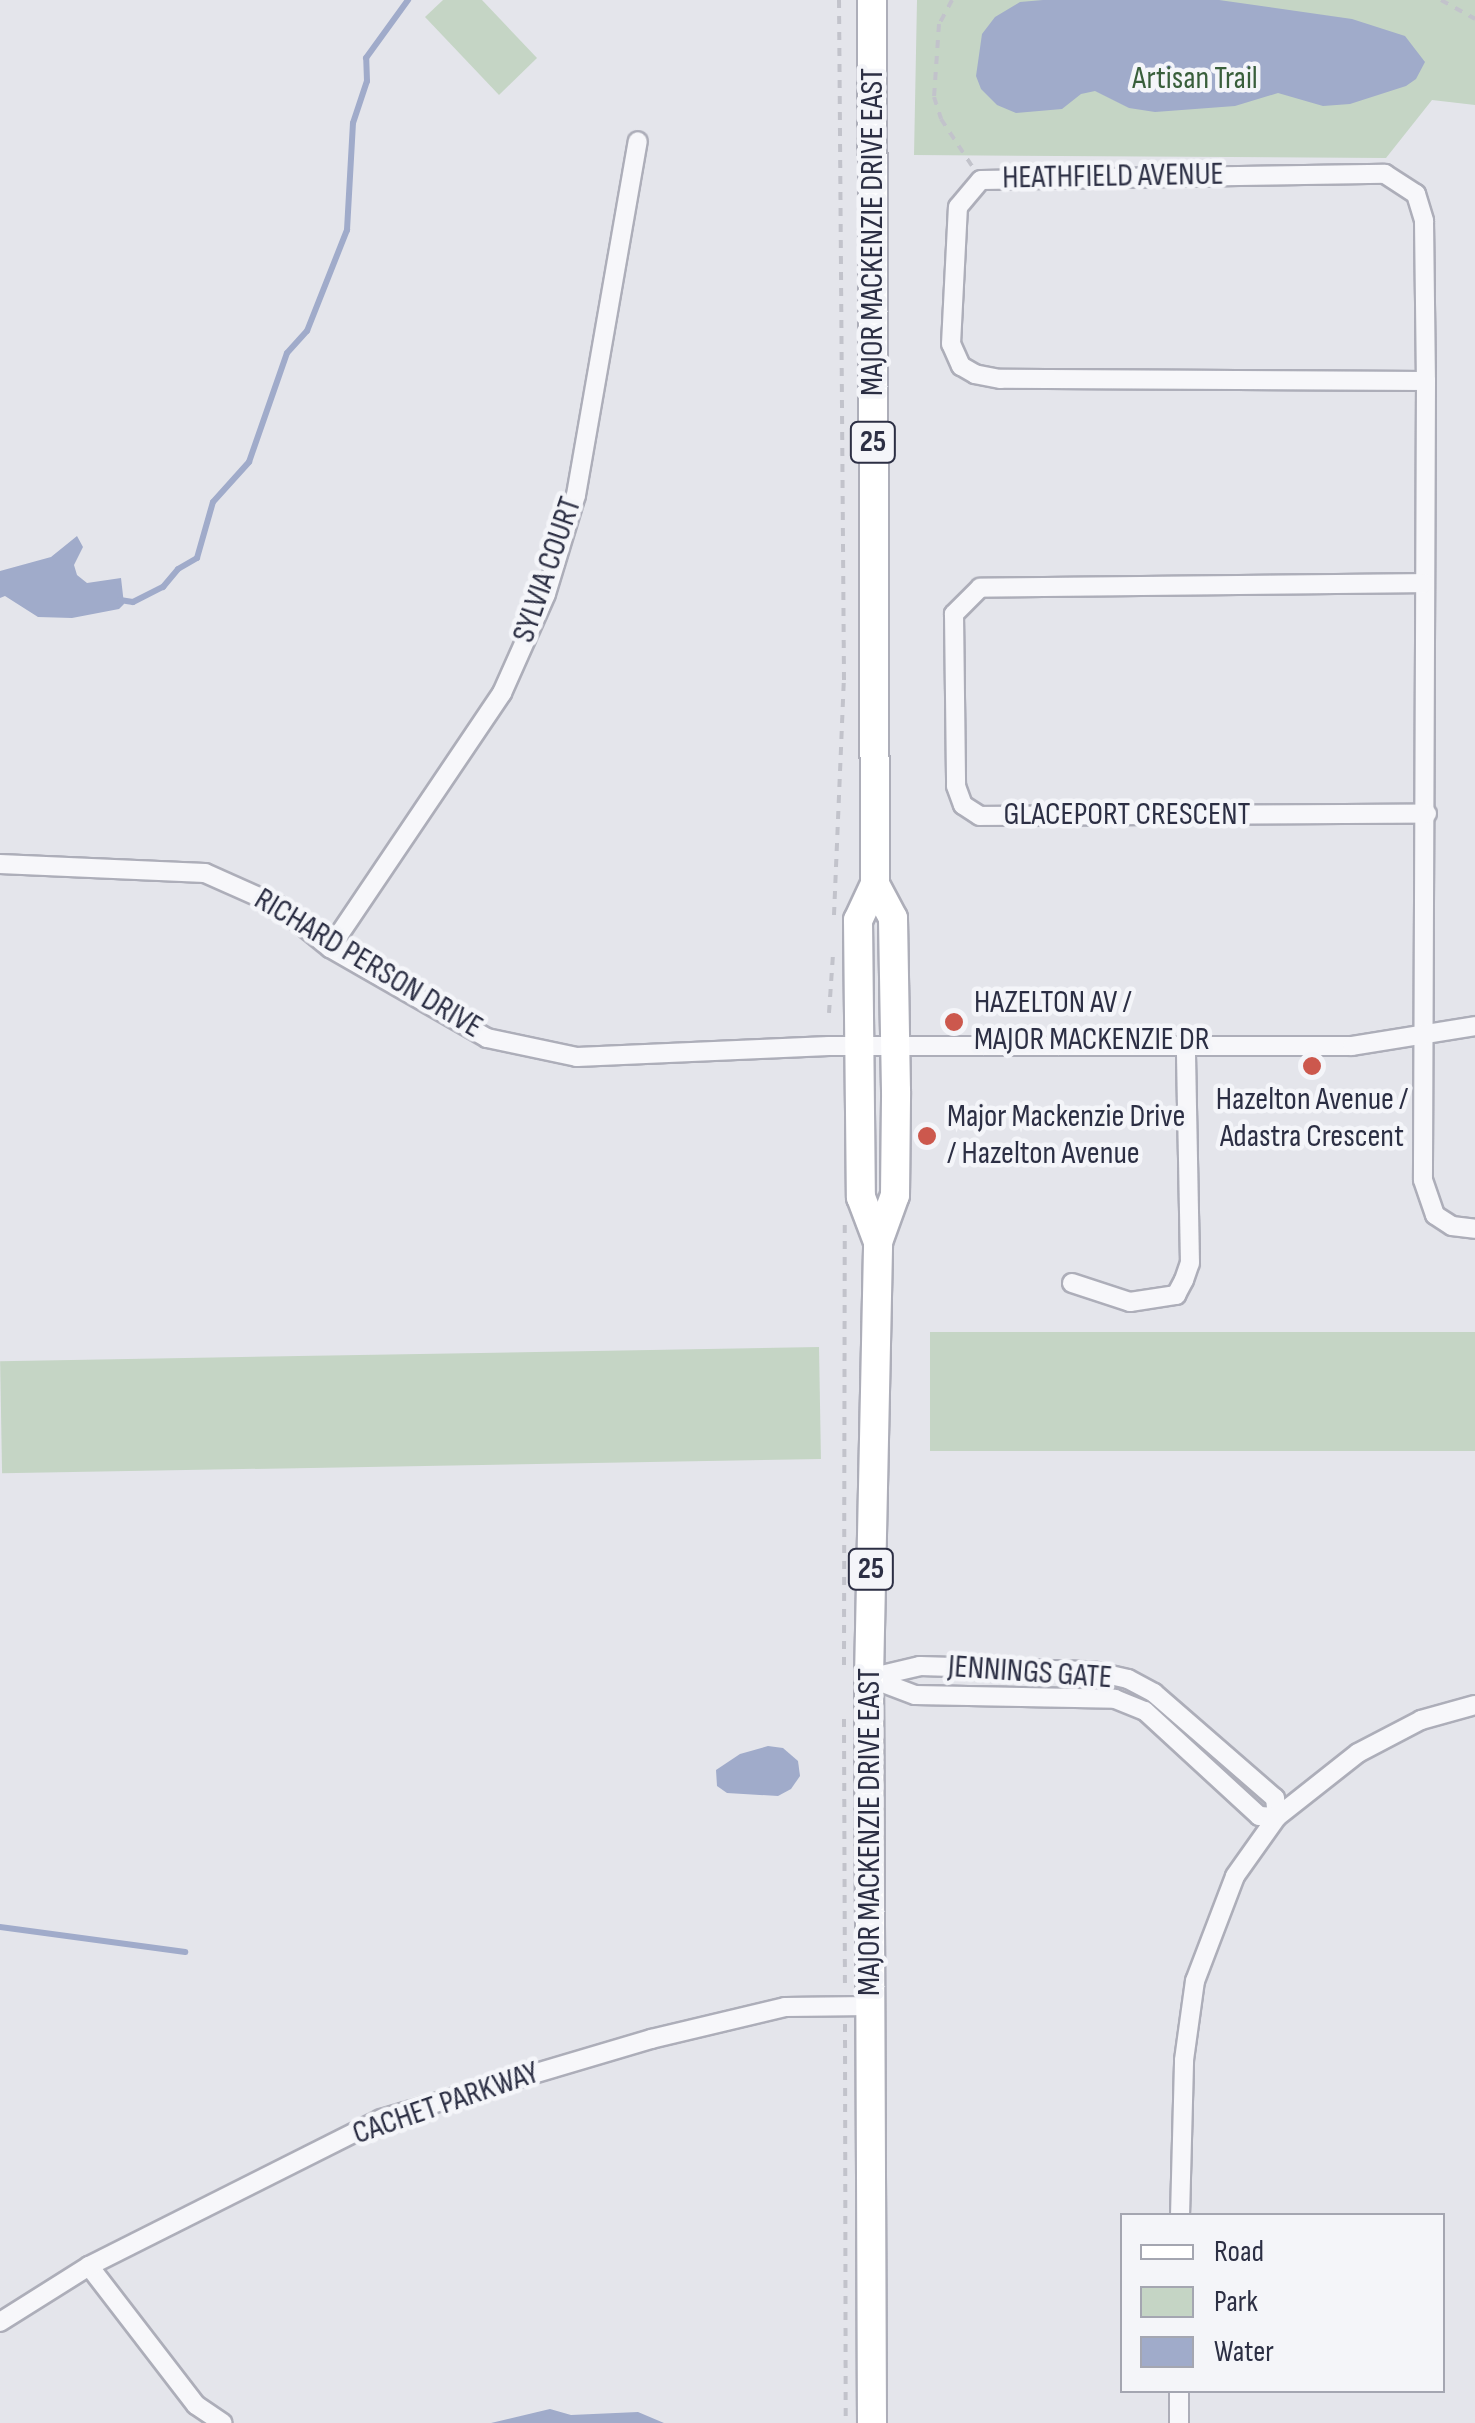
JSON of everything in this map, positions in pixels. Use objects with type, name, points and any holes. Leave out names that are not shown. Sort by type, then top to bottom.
[{"type":"main road","name":"MAJOR MACKENZIE DRIVE EAST","points":[[872,0],[875,884],[858,920],[860,1196],[878,1242]]},
{"type":"main road","name":"MAJOR MACKENZIE DRIVE EAST","points":[[872,2423],[869,1678],[878,1242],[894,1195],[895,1047],[892,918],[875,884]]},
{"type":"street","name":"SYLVIA COURT","points":[[330,948],[502,693],[546,594],[576,494],[638,141]]},
{"type":"street","name":"HEATHFIELD AVENUE","points":[[1426,381],[1000,380],[975,374],[960,366],[951,344],[958,207],[980,180],[1385,174],[1416,194],[1424,221],[1426,381],[1423,1180],[1436,1215],[1452,1226],[1475,1230]]},
{"type":"street","name":"GLACEPORT CRESCENT","points":[[1424,583],[980,588],[954,614],[956,786],[964,805],[980,816],[1427,814]]},
{"type":"street","name":"RICHARD PERSON DRIVE","points":[[0,864],[205,873],[278,905],[330,948],[487,1038],[577,1057],[859,1046],[1352,1046],[1475,1026]]},
{"type":"street","points":[[1072,1283],[1130,1302],[1176,1295],[1184,1280],[1190,1263],[1186,1046]]},
{"type":"street","name":"JENNINGS GATE","points":[[915,1666],[1093,1671],[1128,1679],[1154,1693],[1275,1798],[1277,1817],[1259,1816],[1145,1710],[1092,1696],[915,1695],[869,1678],[915,1666]]},
{"type":"street","points":[[1092,1696],[1093,1671]]},
{"type":"street","points":[[1180,2213],[1184,2060],[1195,1981],[1235,1876],[1277,1817],[1358,1752],[1421,1720],[1475,1704]]},
{"type":"street","name":"CACHET PARKWAY","points":[[0,2322],[89,2266],[381,2119],[651,2039],[785,2007],[871,2006]]},
{"type":"street","points":[[89,2266],[196,2405],[223,2423]]},
{"type":"street","points":[[1179,2393],[1179,2423]]},
{"type":"path","points":[[834,927],[844,680],[839,0]]},
{"type":"path","points":[[952,0],[939,24],[934,97],[940,119],[980,180]]},
{"type":"path","points":[[1441,0],[1475,19]]},
{"type":"path","points":[[829,1014],[833,946]]},
{"type":"green space","points":[[443,0],[482,0],[537,58],[499,95],[425,17]]},
{"type":"green space","name":"Artisan Trail","points":[[917,0],[1475,0],[1475,105],[1432,100],[1386,158],[914,155]]},
{"type":"green space","points":[[930,1332],[1475,1332],[1475,1451],[930,1451]]},
{"type":"green space","points":[[819,1347],[821,1459],[2,1473],[0,1361]]},
{"type":"water","points":[[1219,0],[1352,19],[1405,36],[1425,62],[1416,79],[1406,86],[1350,104],[1323,106],[1278,93],[1235,106],[1155,112],[1129,108],[1095,91],[1081,94],[1062,109],[1016,113],[997,105],[981,89],[976,76],[982,34],[995,17],[1020,2]]},
{"type":"water","points":[[77,536],[83,547],[74,565],[77,575],[87,583],[121,578],[124,604],[119,609],[72,618],[38,617],[5,596],[0,598],[0,571],[51,557]]},
{"type":"water","points":[[768,1746],[783,1748],[798,1761],[800,1776],[791,1789],[778,1796],[727,1793],[717,1786],[716,1770],[740,1754]]},
{"type":"water","points":[[550,2409],[571,2415],[638,2412],[664,2423],[491,2423]]},
{"type":"waterway","points":[[120,600],[133,602],[163,587],[178,569],[197,558],[213,502],[249,462],[287,353],[307,331],[347,230],[353,123],[367,81],[366,58],[408,0]]},
{"type":"waterway","points":[[0,1927],[185,1952]]},
{"type":"place","name":"HAZELTON AV / MAJOR MACKENZIE DR","points":[[954,1022]]},
{"type":"place","name":"Hazelton Avenue / Adastra Crescent","points":[[1312,1066]]},
{"type":"place","name":"Major Mackenzie Drive / Hazelton Avenue","points":[[927,1136]]}]
